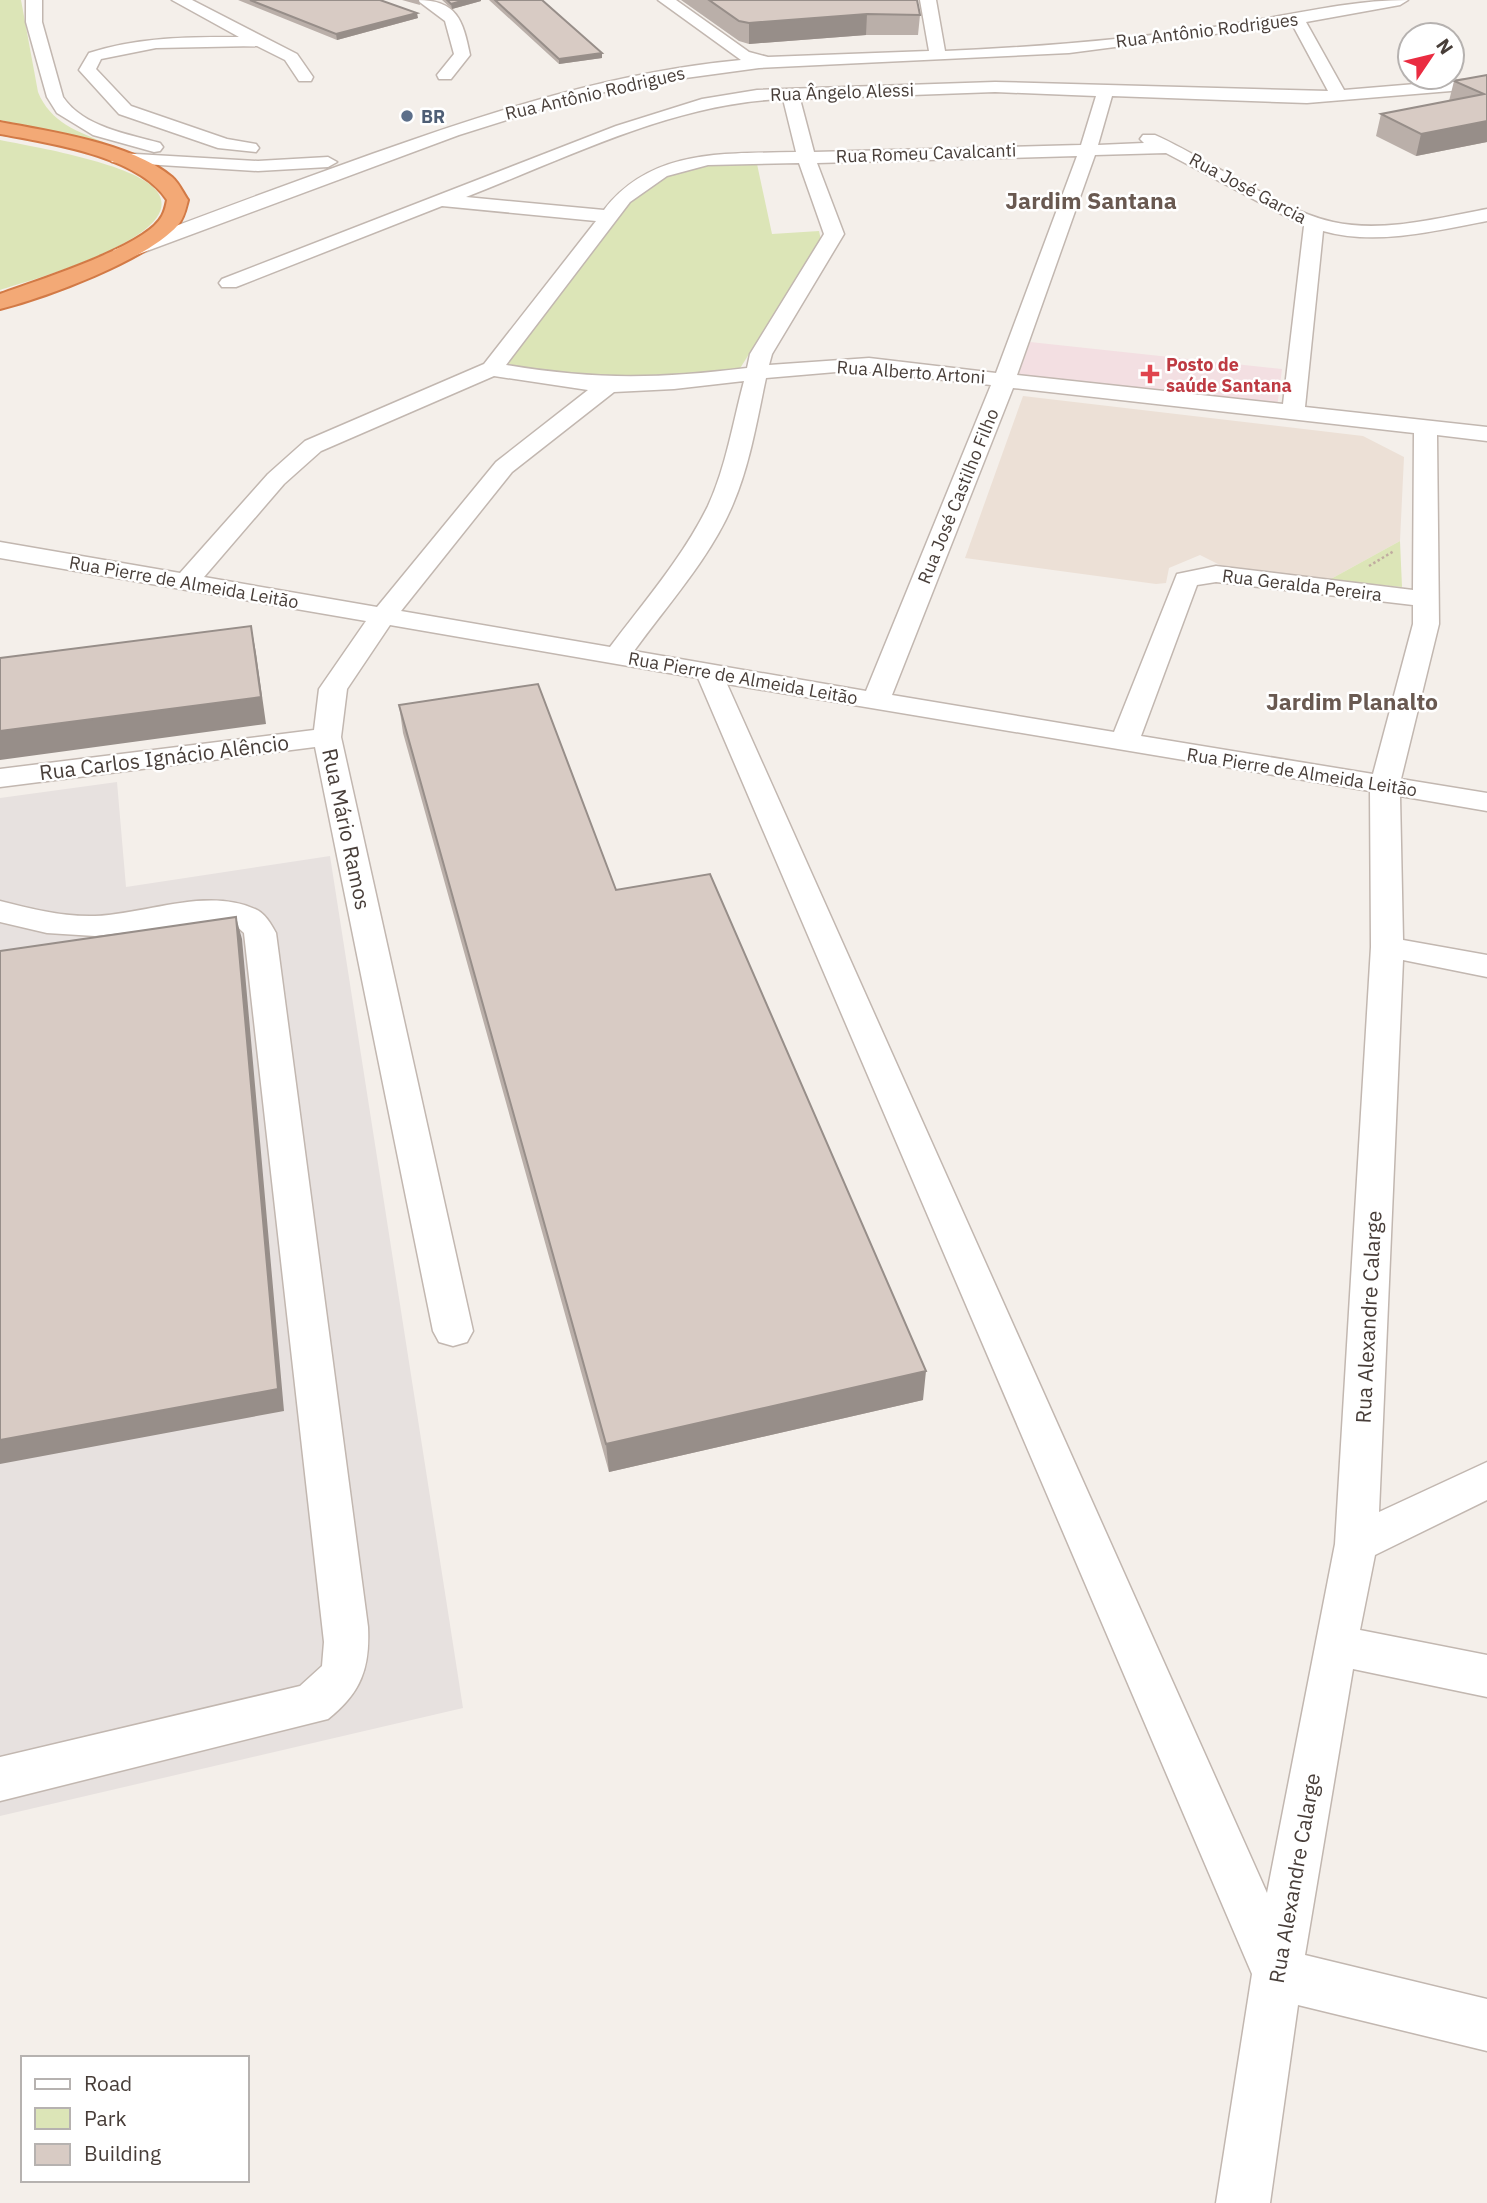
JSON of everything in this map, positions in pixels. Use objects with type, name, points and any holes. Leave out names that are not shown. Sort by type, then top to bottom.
[{"type":"highway","points":[[0,128],[118,158],[167,181],[175,191],[178,205],[172,219],[155,234],[118,255],[0,302]]},
{"type":"highway","points":[[0,295],[58,279]]},
{"type":"street","points":[[34,0],[34,22],[55,97],[63,108],[88,125],[123,140],[225,163],[242,178],[251,195],[244,205]]},
{"type":"street","points":[[180,0],[290,57],[305,77]]},
{"type":"street","points":[[666,0],[743,55],[766,62]]},
{"type":"street","points":[[929,0],[938,50]]},
{"type":"street","name":"Rua Antônio Rodrigues","points":[[225,163],[258,166],[321,163],[481,108],[557,88],[653,68],[743,55],[938,50],[1021,52],[1158,39],[1297,20],[1370,3],[1400,0]]},
{"type":"street","points":[[422,7],[445,10],[455,20],[462,55],[446,75]]},
{"type":"street","points":[[1297,20],[1339,96]]},
{"type":"street","points":[[261,41],[144,44],[115,48],[94,56],[87,71],[125,110],[224,144],[296,154]]},
{"type":"street","name":"Rua Antônio Rodrigues","points":[[118,255],[244,205],[532,104],[672,74],[825,53]]},
{"type":"street","name":"Rua Ângelo Alessi","points":[[229,283],[622,130],[702,104],[757,95],[995,87],[1307,98],[1487,83]]},
{"type":"street","name":"Rua José Castilho Filho","points":[[876,701],[1005,379],[1089,148],[1111,126],[1105,92]]},
{"type":"street","points":[[617,656],[700,543],[721,504],[736,460],[761,354],[834,234],[806,157],[790,94]]},
{"type":"street","name":"Rua José Garcia","points":[[1111,126],[1171,148],[1314,223],[1357,230],[1388,230],[1487,215]]},
{"type":"street","name":"Rua Romeu Cavalcanti","points":[[608,216],[623,198],[641,184],[682,164],[708,160],[1089,148],[1171,148]]},
{"type":"street","points":[[118,158],[225,163]]},
{"type":"street","points":[[436,201],[608,216]]},
{"type":"street","points":[[186,582],[275,479],[313,446],[492,369],[608,216]]},
{"type":"street","points":[[1293,413],[1314,223]]},
{"type":"street","name":"Rua Alberto Artoni","points":[[492,369],[609,385],[869,365],[1487,434]]},
{"type":"street","name":"Rua Mário Ramos","points":[[453,1331],[327,737],[333,689],[383,616],[503,467],[609,385]]},
{"type":"street","name":"Rua Alexandre Calarge","points":[[1243,2203],[1277,1975],[1335,1645],[1356,1544],[1387,947],[1385,785],[1426,624],[1425,427]]},
{"type":"street","name":"Rua Pierre de Almeida Leitão","points":[[0,550],[709,673],[1487,802]]},
{"type":"street","name":"Rua Geralda Pereira","points":[[1124,743],[1186,579],[1216,574],[1425,599]]},
{"type":"street","points":[[709,673],[1277,1975],[1487,2025]]},
{"type":"street","name":"Rua Carlos Ignácio Alêncio","points":[[0,778],[327,737]]},
{"type":"street","points":[[0,911],[21,919],[95,926]]},
{"type":"street","points":[[0,939],[221,912],[243,915],[257,926],[262,941],[346,1627],[347,1665],[338,1686],[312,1704],[0,1779]]},
{"type":"street","points":[[1387,947],[1487,966]]},
{"type":"street","points":[[1356,1544],[1487,1480]]},
{"type":"street","points":[[1335,1645],[1487,1676]]},
{"type":"path","points":[[1332,588],[1425,533]]},
{"type":"shaded area","name":"Posto de saúde Santana","points":[[1030,342],[1282,369],[1277,408],[1017,379]]},
{"type":"shaded area","points":[[1023,396],[1363,436],[1404,457],[1400,541],[1329,580],[1220,565],[1200,555],[1169,568],[1166,583],[1156,584],[965,558]]},
{"type":"shaded area","points":[[117,782],[126,887],[330,856],[463,1708],[0,1816],[0,798]]},
{"type":"green space","points":[[0,0],[21,0],[38,92],[43,102],[66,125],[106,143],[0,120]]},
{"type":"green space","points":[[0,140],[81,157],[124,171],[153,187],[162,205],[154,222],[133,238],[105,253],[0,290]]},
{"type":"green space","points":[[757,164],[772,234],[819,231],[821,240],[739,370],[696,377],[585,377],[550,374],[508,363],[629,202],[657,181],[677,171],[704,165]]},
{"type":"green space","points":[[1400,541],[1402,587],[1329,580]]},
{"type":"building","points":[[250,0],[380,0],[417,13],[336,34]]},
{"type":"building","points":[[447,0],[465,0],[451,4]]},
{"type":"building","points":[[495,0],[542,0],[602,53],[559,59]]},
{"type":"building","points":[[709,0],[917,0],[920,15],[867,14],[749,23],[739,21]]},
{"type":"building","points":[[1487,75],[1487,121],[1421,134],[1381,114],[1484,94],[1466,86],[1466,79]]},
{"type":"building","points":[[251,626],[261,697],[0,731],[0,658]]},
{"type":"building","points":[[538,684],[616,890],[710,874],[926,1371],[606,1444],[399,705]]},
{"type":"building","points":[[236,917],[278,1389],[0,1440],[0,951]]},
{"type":"place","name":"BR","points":[[407,116]]},
{"type":"place","name":"Posto de saúde Santana","points":[[1150,374]]},
{"type":"district","name":"Jardim Santana","points":[[1091,200]]},
{"type":"district","name":"Jardim Planalto","points":[[1352,701]]}]
